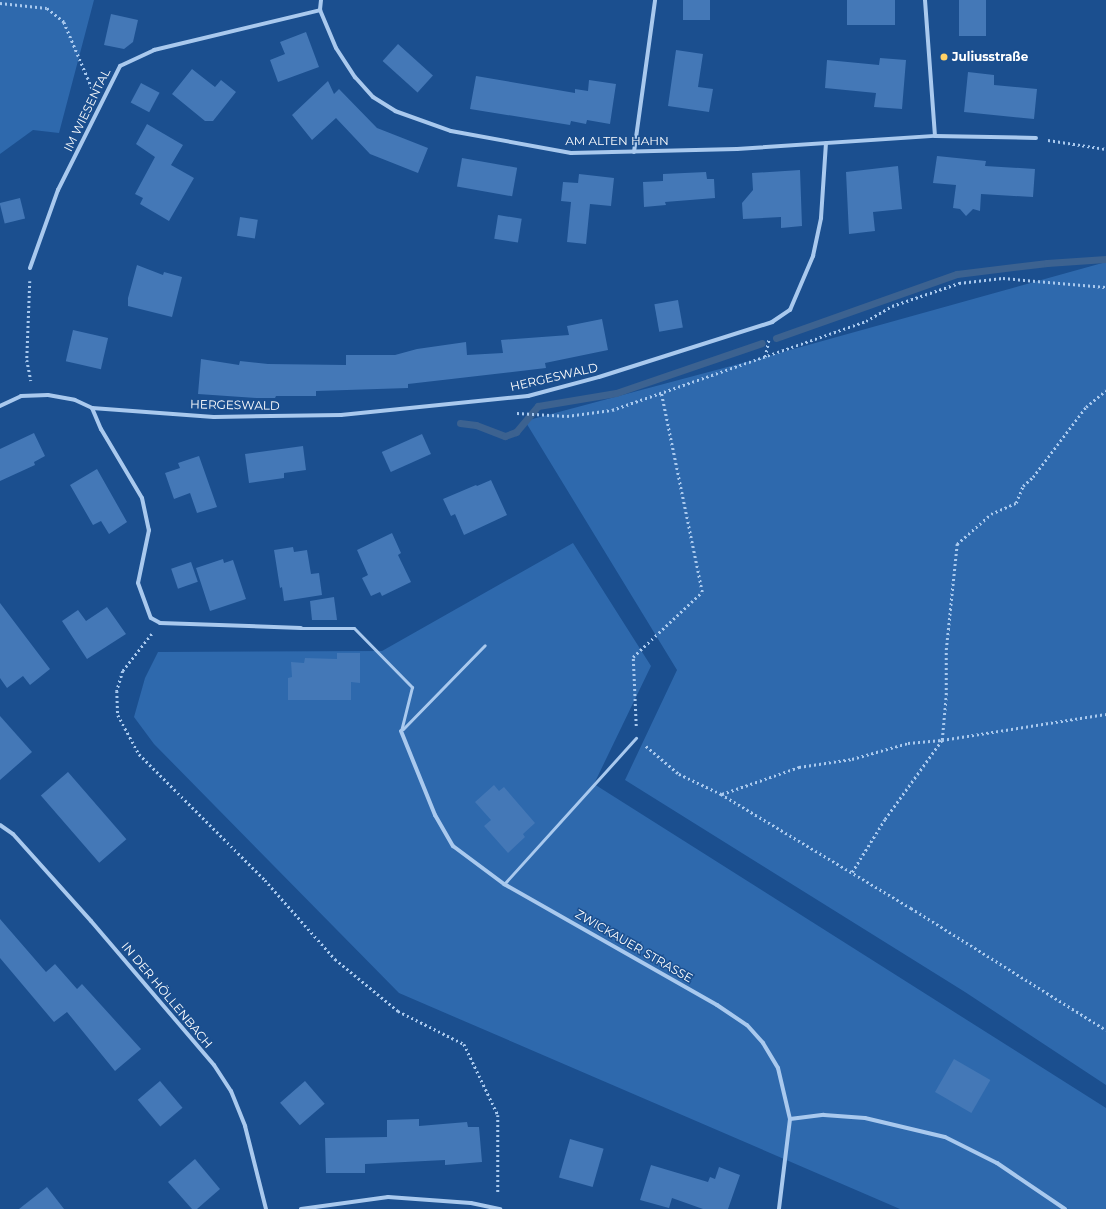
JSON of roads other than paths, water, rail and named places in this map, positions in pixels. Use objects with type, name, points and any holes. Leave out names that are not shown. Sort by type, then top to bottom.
[{"type":"street","name":"AM ALTEN HAHN","points":[[321,0],[320,10],[336,48],[355,78],[373,97],[394,111],[451,131],[571,153],[634,152],[826,143],[935,136]]},
{"type":"street","points":[[634,152],[655,0]]},
{"type":"street","points":[[925,0],[935,136],[1036,138]]},
{"type":"street","name":"IM WIESENTAL","points":[[30,268],[58,190],[120,66],[154,50],[320,10]]},
{"type":"street","name":"HERGESWALD","points":[[0,406],[21,396],[48,395],[75,400],[92,408],[214,417],[333,415],[528,396],[599,377],[772,322],[790,310],[813,256],[821,218],[826,143]]},
{"type":"street","points":[[92,408],[101,430],[142,498],[149,530],[138,583],[151,618],[160,623],[301,628]]},
{"type":"street","name":"ZWICKAUER STRASSE","points":[[402,731],[435,815],[453,846],[504,884],[710,1001],[747,1025],[763,1043],[778,1068],[790,1119],[779,1209]]},
{"type":"street","name":"IN DER HÖLLENBACH","points":[[0,824],[13,834],[91,921],[214,1065],[232,1092],[245,1126],[266,1209]]},
{"type":"street","points":[[790,1119],[824,1115],[865,1118],[945,1137],[997,1164],[1065,1209]]},
{"type":"street","points":[[301,1209],[388,1197],[471,1203],[499,1209]]},
{"type":"lane","points":[[301,628],[354,628],[412,687],[402,731]]},
{"type":"lane","points":[[402,731],[485,645]]},
{"type":"lane","points":[[504,884],[636,738]]},
{"type":"waterway","points":[[776,338],[957,274],[1047,263],[1106,259]]},
{"type":"waterway","points":[[460,423],[476,425],[505,436],[516,432],[538,406],[616,393],[762,343]]},
{"type":"place","name":"Juliusstraße","points":[[944,57]]}]
